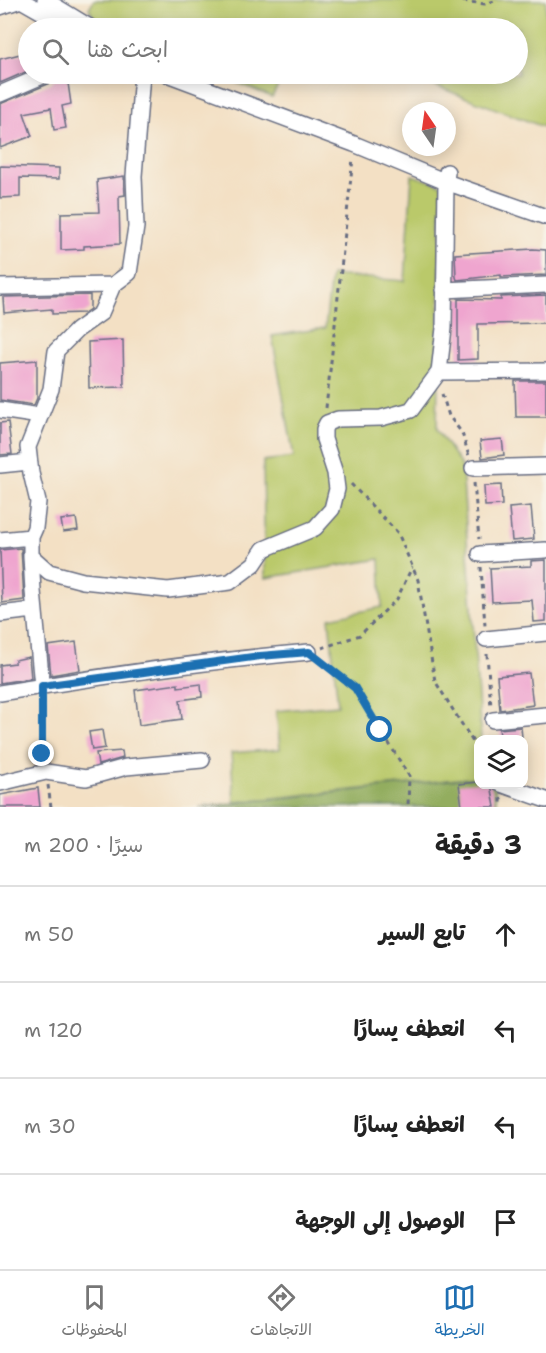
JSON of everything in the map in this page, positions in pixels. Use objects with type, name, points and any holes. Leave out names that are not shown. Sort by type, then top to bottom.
[{"type":"street","points":[[0,7],[21,0],[52,18]]},
{"type":"street","points":[[45,0],[75,18]]},
{"type":"street","points":[[0,94],[24,84]]},
{"type":"street","points":[[42,686],[34,610],[31,537],[35,528],[38,502],[28,447],[51,389],[56,351],[77,330],[101,313],[113,285],[129,273],[136,226],[134,176],[141,84]]},
{"type":"street","points":[[194,84],[446,177],[546,208]]},
{"type":"street","points":[[221,84],[546,217]]},
{"type":"street","points":[[32,556],[49,572],[84,581],[168,590],[230,582],[254,564],[264,549],[315,528],[333,509],[338,489],[324,439],[324,429],[327,423],[338,419],[381,418],[411,410],[439,372],[444,328],[446,177]]},
{"type":"street","points":[[0,286],[113,285]]},
{"type":"street","points":[[444,290],[546,285]]},
{"type":"street","points":[[439,372],[546,371]]},
{"type":"street","points":[[0,410],[40,416]]},
{"type":"street","points":[[0,465],[29,462]]},
{"type":"street","points":[[473,468],[546,466]]},
{"type":"street","points":[[0,540],[31,537]]},
{"type":"street","points":[[480,555],[546,550]]},
{"type":"street","points":[[0,614],[34,610]]},
{"type":"street","points":[[486,639],[546,633]]},
{"type":"street","points":[[0,693],[260,656],[309,652]]},
{"type":"street","points":[[493,720],[546,715]]},
{"type":"street","points":[[0,783],[46,771],[86,778],[126,767],[202,760]]},
{"type":"street","points":[[515,789],[546,800]]},
{"type":"path","points":[[454,0],[485,4],[497,0]]},
{"type":"path","points":[[327,423],[326,409],[354,144]]},
{"type":"path","points":[[335,473],[344,477],[398,533],[418,580],[435,681],[474,744]]},
{"type":"path","points":[[309,652],[360,635],[397,599],[412,567]]},
{"type":"path","points":[[309,652],[355,688],[409,776],[408,807]]},
{"type":"path","points":[[42,686],[42,754],[51,807]]},
{"type":"green space","points":[[94,0],[546,0],[546,128],[430,84],[528,84],[528,18],[94,18],[89,8]]},
{"type":"green space","points":[[240,84],[279,84],[272,97]]},
{"type":"green space","points":[[412,175],[442,185],[437,429],[462,467],[481,735],[474,735],[474,777],[234,802],[231,753],[280,749],[276,711],[338,705],[329,618],[382,607],[380,559],[265,578],[263,461],[294,457],[272,336],[325,328],[331,275],[405,281]]},
{"type":"green space","points":[[474,777],[474,789],[495,789],[497,807],[199,807]]},
{"type":"building","points":[[18,54],[18,75],[0,83],[0,59]]},
{"type":"building","points":[[49,84],[68,84],[71,104],[62,106],[66,128],[54,130],[51,108],[24,113],[32,136],[0,148],[0,104]]},
{"type":"building","points":[[0,166],[59,168],[59,179],[20,178],[20,197],[0,198]]},
{"type":"building","points":[[124,176],[125,195],[119,196],[120,244],[61,250],[61,213],[99,212],[97,180]]},
{"type":"building","points":[[546,250],[546,275],[501,277],[501,275],[457,280],[455,254]]},
{"type":"building","points":[[90,295],[90,309],[84,313],[52,314],[52,309],[4,313],[3,297]]},
{"type":"building","points":[[546,295],[546,323],[478,324],[478,359],[458,360],[458,299],[501,300],[501,297]]},
{"type":"building","points":[[123,340],[124,387],[89,388],[88,342]]},
{"type":"building","points":[[37,360],[37,398],[34,405],[0,400],[0,363]]},
{"type":"building","points":[[515,381],[546,381],[546,417],[516,417]]},
{"type":"building","points":[[8,422],[12,454],[0,455],[0,423]]},
{"type":"building","points":[[502,439],[504,455],[482,458],[480,441]]},
{"type":"building","points":[[501,485],[502,505],[485,506],[484,486]]},
{"type":"building","points":[[531,506],[534,539],[512,541],[509,508]]},
{"type":"building","points":[[76,518],[78,530],[63,532],[61,520]]},
{"type":"building","points":[[21,548],[24,600],[2,603],[0,550]]},
{"type":"building","points":[[546,560],[546,621],[534,622],[532,600],[492,602],[490,568],[531,566],[531,561]]},
{"type":"building","points":[[76,642],[80,670],[51,675],[48,646]]},
{"type":"building","points":[[29,657],[31,678],[0,683],[0,665],[15,663],[15,660]]},
{"type":"building","points":[[529,673],[533,705],[500,710],[497,676]]},
{"type":"building","points":[[178,684],[178,687],[201,684],[202,697],[180,700],[182,719],[139,725],[135,690]]},
{"type":"building","points":[[521,727],[522,735],[500,735],[499,729]]},
{"type":"building","points":[[102,730],[105,748],[92,750],[89,732]]},
{"type":"building","points":[[122,751],[123,758],[98,765],[96,753]]},
{"type":"building","points":[[474,782],[474,789],[492,789],[495,807],[462,807],[459,784]]},
{"type":"building","points":[[38,788],[40,807],[0,807],[0,795]]},
{"type":"route","points":[[42,754],[44,723],[42,686],[260,656],[309,652],[355,688],[380,730]]}]
